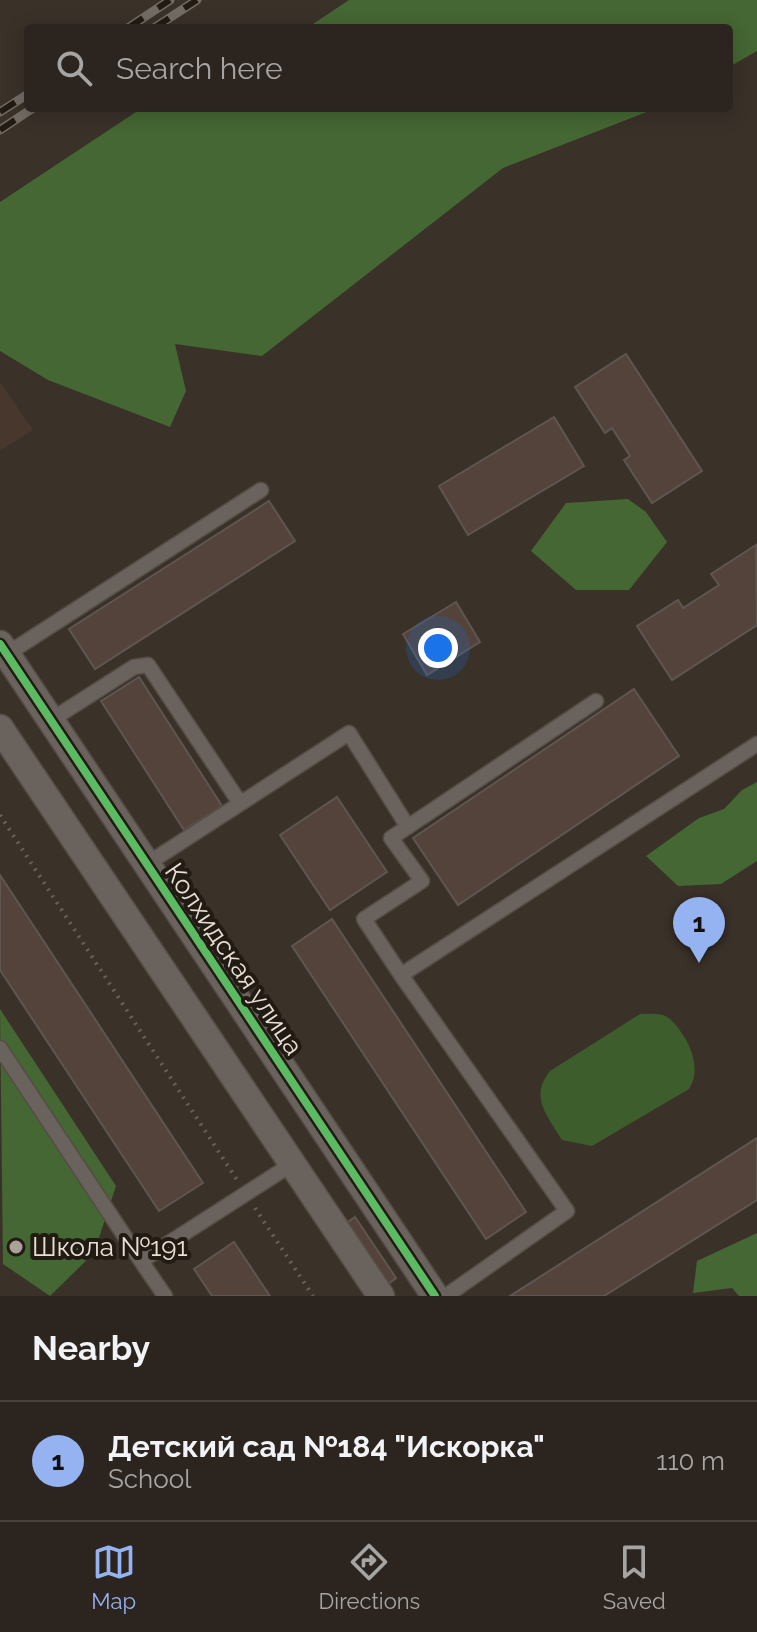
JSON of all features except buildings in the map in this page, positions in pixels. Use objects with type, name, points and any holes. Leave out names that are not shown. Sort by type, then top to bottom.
[{"type":"street","name":"Колхидская улица","points":[[3,649],[435,1296]]},
{"type":"street","points":[[0,728],[381,1296]]},
{"type":"lane","points":[[3,649],[261,490]]},
{"type":"lane","points":[[51,720],[134,667],[148,665],[240,803]]},
{"type":"lane","points":[[446,1296],[567,1211],[364,919],[422,881],[391,838],[596,701]]},
{"type":"lane","points":[[147,864],[349,733],[408,827]]},
{"type":"lane","points":[[401,975],[757,744]]},
{"type":"lane","points":[[0,1048],[165,1296]]},
{"type":"lane","points":[[141,1261],[292,1164]]},
{"type":"path","points":[[0,815],[313,1296]]},
{"type":"shaded area","points":[[0,382],[33,430],[0,451]]},
{"type":"green space","points":[[349,0],[757,0],[757,51],[733,65],[733,24],[313,24]]},
{"type":"green space","points":[[136,112],[647,112],[503,168],[262,356],[175,344],[186,391],[170,427],[48,380],[0,351],[0,202]]},
{"type":"green space","points":[[628,499],[646,512],[667,542],[629,590],[576,590],[531,551],[566,503]]},
{"type":"green space","points":[[757,782],[757,861],[721,884],[678,886],[646,856],[699,818],[724,809],[742,790]]},
{"type":"green space","points":[[0,1009],[116,1186],[94,1253],[50,1296],[3,1264]]},
{"type":"green space","points":[[640,1014],[664,1016],[683,1035],[692,1053],[695,1072],[689,1089],[592,1146],[562,1140],[542,1106],[544,1080],[550,1071]]},
{"type":"green space","points":[[757,1233],[757,1296],[739,1296],[732,1288],[693,1293],[697,1261]]},
{"type":"railway","points":[[134,24],[170,0]]},
{"type":"railway","points":[[160,24],[197,0]]},
{"type":"railway","points":[[0,112],[24,97]]},
{"type":"railway","points":[[0,130],[27,112]]},
{"type":"cycle path","points":[[0,644],[435,1296]]},
{"type":"place","name":"Детский сад №184 \"Искорка\"","points":[[699,963]]},
{"type":"place","name":"Школа №191","points":[[16,1247]]}]
